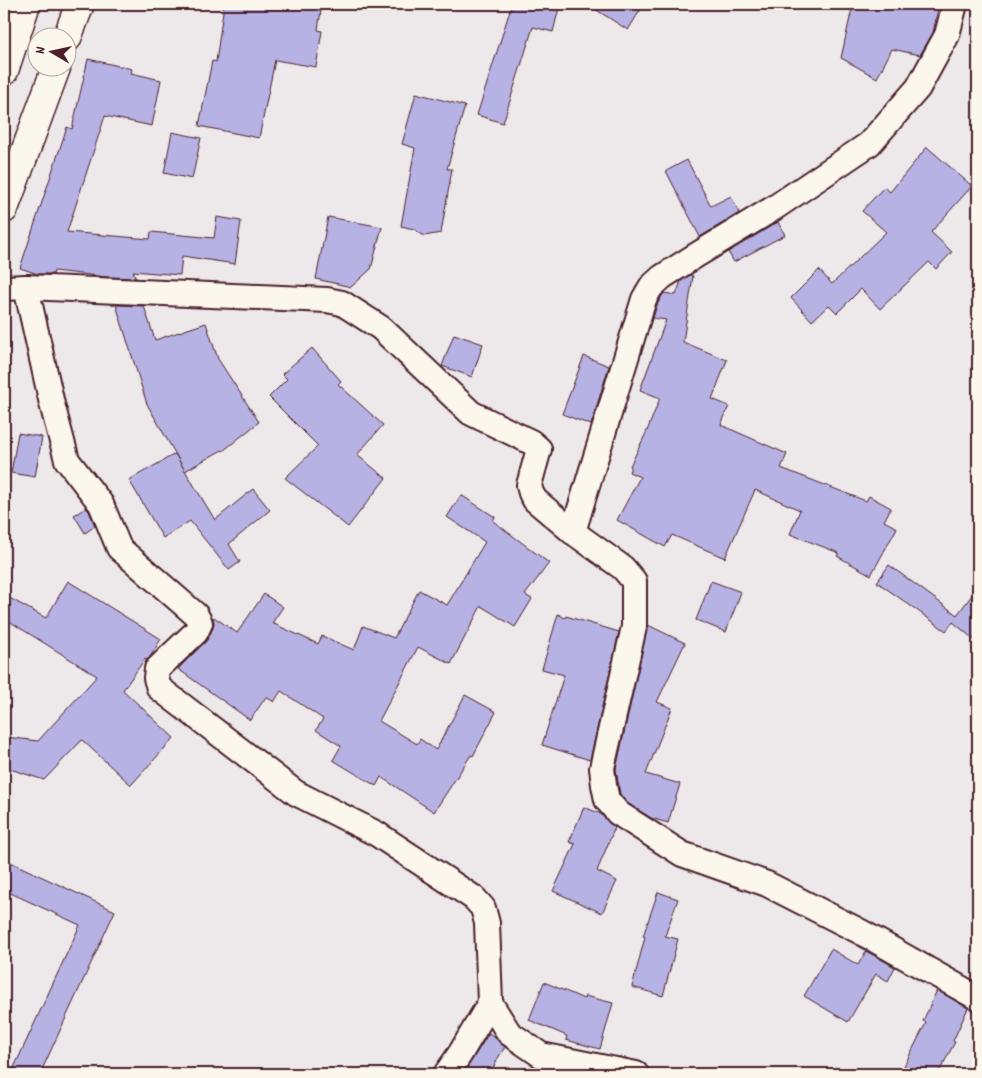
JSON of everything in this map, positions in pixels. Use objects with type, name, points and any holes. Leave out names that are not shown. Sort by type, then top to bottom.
[{"type":"highway","points":[[4,71],[26,4]]},
{"type":"highway","points":[[71,28],[80,4]]},
{"type":"highway","points":[[4,209],[52,78]]},
{"type":"street","points":[[573,532],[644,299],[651,287],[662,277],[774,208],[869,144],[918,88],[947,35],[954,4]]},
{"type":"street","points":[[636,1074],[541,1055],[509,1033],[490,1003],[486,923],[483,908],[474,898],[377,834],[296,793],[159,688],[156,678],[158,669],[196,632],[200,623],[196,615],[119,548],[102,504],[67,460],[52,404],[15,287],[317,300],[342,303],[381,328],[471,413],[531,442],[539,449],[529,484],[531,494],[573,532],[623,568],[634,581],[634,627],[602,768],[607,800],[618,813],[682,854],[767,884],[861,932],[978,998]]},
{"type":"street","points":[[446,1074],[490,1003]]},
{"type":"building","points":[[224,4],[322,4],[318,30],[322,31],[316,67],[275,60],[259,138],[199,126],[212,61],[216,62]]},
{"type":"building","points":[[512,4],[560,4],[553,32],[533,27],[503,123],[477,115]]},
{"type":"building","points":[[587,4],[644,4],[628,30]]},
{"type":"building","points":[[853,4],[939,4],[933,33],[920,55],[892,49],[877,78],[841,58]]},
{"type":"building","points":[[88,59],[132,69],[131,73],[161,80],[152,126],[105,116],[67,232],[150,239],[151,232],[214,238],[217,217],[241,221],[235,264],[182,256],[180,275],[133,271],[136,278],[54,271],[53,274],[38,274],[20,268],[67,127],[72,129]]},
{"type":"building","points":[[416,93],[465,106],[447,169],[452,169],[441,233],[424,236],[414,229],[401,226],[415,148],[402,144]]},
{"type":"building","points":[[172,132],[201,138],[192,179],[164,173]]},
{"type":"building","points":[[927,147],[972,186],[931,232],[952,252],[936,269],[929,262],[880,309],[861,289],[837,313],[829,305],[812,321],[791,298],[819,270],[832,284],[886,232],[862,211],[884,187],[890,192]]},
{"type":"building","points":[[687,160],[711,206],[731,196],[739,213],[700,237],[666,171]]},
{"type":"building","points":[[328,217],[382,227],[371,269],[351,287],[316,279]]},
{"type":"building","points":[[778,222],[785,235],[734,262],[728,252]]},
{"type":"building","points":[[690,275],[693,276],[683,342],[727,360],[712,399],[729,406],[721,425],[787,454],[781,468],[866,501],[869,496],[891,508],[884,521],[897,528],[871,575],[837,556],[839,553],[790,534],[800,510],[755,490],[725,558],[672,535],[665,547],[617,520],[640,477],[629,472],[630,466],[660,398],[640,390],[666,320],[653,318],[657,305],[664,293],[676,295],[681,281]]},
{"type":"building","points":[[116,305],[144,306],[155,340],[206,323],[218,359],[259,422],[223,451],[185,471],[147,404]]},
{"type":"building","points":[[454,334],[483,344],[472,377],[442,366]]},
{"type":"building","points":[[312,348],[341,381],[338,384],[383,425],[357,455],[386,478],[348,527],[285,478],[318,446],[269,397],[287,379],[282,374]]},
{"type":"building","points":[[584,356],[609,366],[591,425],[562,414]]},
{"type":"building","points":[[18,433],[42,437],[35,477],[11,473]]},
{"type":"building","points":[[175,454],[215,520],[253,489],[270,510],[229,544],[240,562],[229,570],[190,521],[163,538],[129,480]]},
{"type":"building","points":[[461,495],[495,517],[493,521],[549,563],[525,595],[532,599],[515,627],[481,606],[451,664],[418,647],[379,721],[417,744],[420,739],[436,750],[465,695],[496,712],[473,756],[471,755],[434,812],[381,777],[376,786],[333,760],[341,746],[316,730],[323,719],[281,691],[274,702],[266,697],[250,720],[178,669],[208,638],[213,628],[214,617],[237,633],[264,594],[283,607],[272,623],[318,644],[322,636],[354,650],[363,626],[394,638],[419,590],[447,605],[485,542],[447,517]]},
{"type":"building","points":[[86,508],[95,526],[85,533],[74,515]]},
{"type":"building","points":[[889,565],[957,615],[978,587],[978,643],[953,622],[946,631],[877,582]]},
{"type":"building","points":[[68,581],[161,639],[150,657],[147,660],[145,659],[123,690],[174,738],[131,785],[82,740],[44,780],[4,767],[6,737],[38,741],[97,676],[4,618],[4,595],[46,618]]},
{"type":"building","points":[[711,581],[741,592],[726,632],[696,620]]},
{"type":"building","points":[[558,614],[565,618],[566,616],[619,632],[590,760],[542,745],[564,675],[542,669]]},
{"type":"building","points":[[648,625],[685,643],[657,702],[672,708],[646,774],[680,784],[668,823],[651,818],[627,803],[620,794],[616,769]]},
{"type":"building","points":[[584,807],[601,814],[615,827],[597,871],[617,881],[602,913],[553,891],[575,844],[569,842]]},
{"type":"building","points":[[4,859],[115,911],[40,1074],[11,1074],[80,925],[4,890]]},
{"type":"building","points":[[658,892],[678,899],[665,936],[678,939],[663,996],[632,987],[645,937],[643,936]]},
{"type":"building","points":[[831,949],[858,965],[866,951],[895,967],[888,981],[876,974],[848,1022],[804,996]]},
{"type":"building","points":[[544,982],[584,999],[585,996],[613,1003],[600,1049],[566,1040],[567,1036],[529,1020]]},
{"type":"building","points":[[937,990],[968,1008],[953,1041],[955,1042],[938,1074],[900,1074],[926,1023],[923,1021]]},
{"type":"building","points":[[489,1033],[505,1047],[490,1074],[463,1074]]}]
